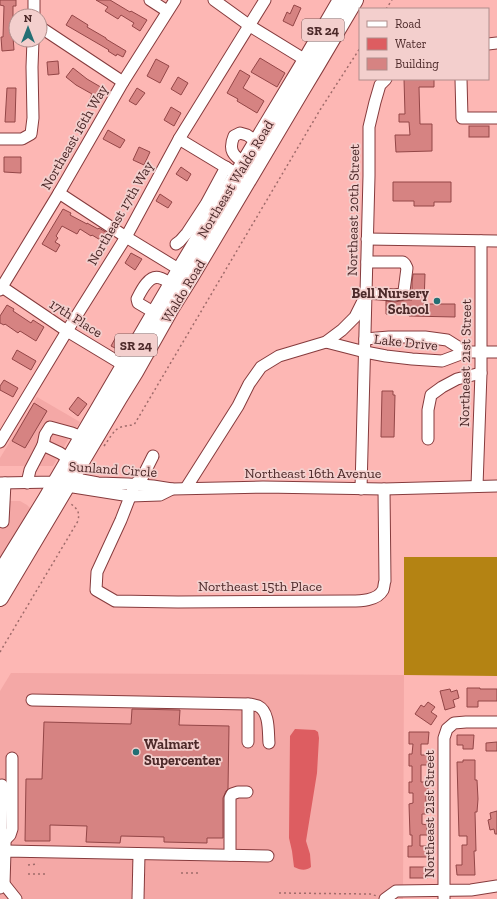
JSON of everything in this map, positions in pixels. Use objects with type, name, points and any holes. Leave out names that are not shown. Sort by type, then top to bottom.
[{"type":"highway","name":"Northeast Waldo Road","points":[[311,63],[341,0]]},
{"type":"highway","name":"Northeast Waldo Road","points":[[239,172],[257,142],[355,0]]},
{"type":"highway","name":"Waldo Road","points":[[0,598],[64,482],[69,459],[92,420],[130,369],[172,308],[186,273],[239,172],[301,91],[311,63]]},
{"type":"highway","name":"SR 24","points":[[130,369],[155,313],[172,284],[186,273]]},
{"type":"highway","name":"Waldo Road","points":[[1,570],[64,482],[119,398],[130,369]]},
{"type":"street","points":[[150,0],[167,11]]},
{"type":"street","name":"Northeast 16th Way","points":[[1,289],[59,193],[123,82],[175,0]]},
{"type":"street","points":[[214,0],[250,26],[311,63]]},
{"type":"street","name":"Northeast 17th Way","points":[[0,442],[126,237],[179,139],[265,0]]},
{"type":"street","points":[[48,32],[123,82]]},
{"type":"street","points":[[0,139],[22,139],[31,134],[33,118],[33,48]]},
{"type":"street","name":"Northeast 20th Street","points":[[362,488],[370,127],[380,85],[385,80]]},
{"type":"street","points":[[462,80],[462,118],[497,118]]},
{"type":"street","points":[[239,172],[237,158],[231,150],[231,141],[234,136],[240,133],[248,135],[257,142]]},
{"type":"street","points":[[179,139],[239,172]]},
{"type":"street","points":[[176,244],[187,233],[206,204],[239,172]]},
{"type":"street","points":[[59,193],[126,237],[186,273]]},
{"type":"street","points":[[368,239],[497,241]]},
{"type":"street","name":"Northeast 21st Street","points":[[477,486],[481,373],[481,241]]},
{"type":"street","points":[[186,488],[238,406],[249,384],[261,367],[279,356],[326,342],[342,330],[354,317],[366,294],[402,294],[404,291],[407,268],[403,262],[366,262]]},
{"type":"street","points":[[155,313],[138,304],[137,299],[148,281],[154,278],[160,278],[172,284]]},
{"type":"street","name":"17th Place","points":[[1,289],[130,369]]},
{"type":"street","points":[[365,339],[425,337],[447,340],[466,352],[497,352]]},
{"type":"street","name":"Lake Drive","points":[[326,342],[365,352],[412,359],[442,361],[466,352]]},
{"type":"street","points":[[428,439],[428,410],[431,395],[457,379],[481,373]]},
{"type":"street","points":[[27,483],[30,470],[43,445],[45,435],[50,427],[82,437]]},
{"type":"street","points":[[43,445],[60,452],[69,459]]},
{"type":"street","points":[[130,496],[135,484],[142,478],[153,456]]},
{"type":"street","points":[[3,522],[2,483],[64,482]]},
{"type":"street","name":"Sunland Circle","points":[[64,482],[135,484],[172,488]]},
{"type":"street","name":"Sunland Circle","points":[[64,482],[130,496]]},
{"type":"street","name":"Northeast 16th Avenue","points":[[130,496],[160,495],[172,488],[263,487],[384,489],[497,486]]},
{"type":"street","name":"Northeast 15th Place","points":[[130,496],[115,534],[97,572],[96,590],[115,601],[364,601],[375,597],[383,590],[385,580],[384,489]]},
{"type":"street","points":[[32,700],[248,704],[259,706],[265,712],[269,743]]},
{"type":"street","points":[[248,704],[248,742]]},
{"type":"street","name":"Northeast 21st Street","points":[[444,895],[444,738],[447,729],[454,723],[497,722]]},
{"type":"street","points":[[12,758],[12,829],[5,846],[2,886],[16,899]]},
{"type":"street","points":[[2,785],[1,835],[5,846]]},
{"type":"street","points":[[230,855],[230,798],[232,794],[247,792]]},
{"type":"street","points":[[5,846],[139,854],[268,856]]},
{"type":"street","points":[[138,899],[139,854]]},
{"type":"street","points":[[381,898],[396,891],[444,895],[497,886]]},
{"type":"path","points":[[104,447],[116,429],[123,426],[134,425],[320,110],[359,50]]},
{"type":"path","points":[[0,652],[78,521],[79,515],[76,508],[68,502]]},
{"type":"path","points":[[28,864],[38,864]]},
{"type":"path","points":[[181,873],[202,873]]},
{"type":"path","points":[[28,874],[48,874]]},
{"type":"path","points":[[279,893],[370,894],[381,898]]},
{"type":"shaded area","points":[[37,397],[80,422],[70,436],[53,466],[0,466],[0,458]]},
{"type":"shaded area","points":[[0,501],[20,501],[31,509],[0,561]]},
{"type":"shaded area","points":[[404,557],[497,557],[497,676],[404,675]]},
{"type":"shaded area","points":[[11,673],[404,675],[403,899],[0,899],[0,691]]},
{"type":"water","points":[[295,729],[315,730],[318,732],[319,738],[317,773],[306,841],[310,854],[311,867],[305,870],[294,867],[289,838],[290,736]]},
{"type":"building","points":[[0,0],[16,0],[16,6],[13,6],[13,8],[8,8],[8,48],[14,48],[14,50],[2,51],[1,37],[3,37],[4,6],[0,5]]},
{"type":"building","points":[[96,0],[110,0],[147,20],[140,31],[132,26],[134,23],[121,15],[118,19],[105,11],[108,7]]},
{"type":"building","points":[[294,5],[301,8],[293,26],[283,21],[287,12],[290,14]]},
{"type":"building","points":[[72,15],[88,25],[87,27],[126,51],[123,57],[117,54],[116,56],[108,51],[109,50],[66,25]]},
{"type":"building","points":[[260,58],[285,73],[277,87],[251,72]]},
{"type":"building","points":[[156,59],[169,66],[160,83],[147,76]]},
{"type":"building","points":[[58,61],[59,74],[48,75],[47,62]]},
{"type":"building","points":[[73,68],[87,79],[104,89],[96,102],[90,99],[92,94],[76,85],[66,77]]},
{"type":"building","points":[[240,70],[250,76],[243,88],[264,101],[257,113],[227,93]]},
{"type":"building","points":[[178,77],[188,83],[181,95],[171,89]]},
{"type":"building","points":[[404,80],[434,80],[434,87],[419,87],[420,124],[432,124],[432,151],[396,152],[395,135],[410,135],[409,122],[399,122],[399,114],[405,114]]},
{"type":"building","points":[[7,88],[16,88],[15,122],[5,122]]},
{"type":"building","points":[[137,88],[145,93],[136,105],[129,101]]},
{"type":"building","points":[[171,107],[181,113],[174,126],[164,120]]},
{"type":"building","points":[[469,126],[489,126],[489,137],[469,137]]},
{"type":"building","points":[[108,130],[125,140],[120,148],[103,139]]},
{"type":"building","points":[[139,147],[150,152],[144,165],[133,160]]},
{"type":"building","points":[[4,157],[21,157],[21,173],[4,172]]},
{"type":"building","points":[[181,167],[191,174],[187,181],[176,174]]},
{"type":"building","points":[[393,182],[451,182],[451,202],[434,202],[434,206],[414,206],[414,201],[393,201]]},
{"type":"building","points":[[160,194],[172,202],[168,208],[156,201]]},
{"type":"building","points":[[63,209],[71,213],[70,215],[98,229],[99,228],[112,236],[107,244],[80,229],[77,234],[62,226],[56,236],[58,238],[55,242],[60,245],[56,252],[42,244]]},
{"type":"building","points":[[131,253],[142,259],[135,270],[125,263]]},
{"type":"building","points":[[413,274],[425,274],[424,304],[455,304],[455,317],[386,314],[386,301],[395,302],[412,300]]},
{"type":"building","points":[[7,305],[31,323],[33,320],[44,327],[36,341],[20,331],[18,333],[5,324],[0,323],[0,316]]},
{"type":"building","points":[[117,335],[128,340],[123,349],[121,347],[119,350],[111,346]]},
{"type":"building","points":[[17,350],[36,361],[31,370],[12,359]]},
{"type":"building","points":[[4,380],[18,388],[13,397],[0,390],[0,386]]},
{"type":"building","points":[[382,391],[393,391],[393,395],[395,395],[394,437],[381,437]]},
{"type":"building","points":[[78,397],[87,404],[78,416],[69,409]]},
{"type":"building","points":[[34,403],[47,411],[25,448],[12,441]]},
{"type":"building","points":[[467,688],[497,689],[497,701],[478,701],[478,707],[467,707]]},
{"type":"building","points":[[450,689],[451,692],[457,690],[459,698],[453,700],[455,707],[445,710],[440,691]]},
{"type":"building","points":[[428,702],[435,707],[431,712],[437,716],[431,725],[415,714],[421,705],[424,707]]},
{"type":"building","name":"Walmart Supercenter","points":[[132,709],[180,710],[179,725],[229,726],[228,789],[223,798],[223,838],[207,838],[207,843],[164,842],[164,837],[121,836],[120,843],[86,842],[87,826],[50,825],[50,841],[25,841],[26,779],[42,779],[44,722],[131,724]]},
{"type":"building","points":[[409,732],[429,732],[428,744],[421,744],[421,755],[428,755],[428,765],[421,765],[421,782],[428,782],[428,793],[426,793],[426,814],[422,814],[422,824],[427,825],[427,835],[420,835],[420,846],[427,846],[427,857],[408,857],[408,846],[412,846],[412,835],[410,835],[409,804],[413,803],[413,793],[409,793],[409,782],[412,782],[412,766],[409,766],[409,754],[412,754],[413,744],[409,744]]},
{"type":"building","points":[[457,735],[474,735],[473,749],[463,749],[463,745],[457,745]]},
{"type":"building","points":[[497,742],[497,751],[486,751],[486,743]]},
{"type":"building","points":[[463,760],[475,760],[475,780],[477,780],[478,799],[477,812],[475,812],[475,875],[457,875],[456,865],[462,865],[462,845],[467,845],[467,836],[459,836],[457,762],[463,762]]},
{"type":"building","points":[[497,811],[497,834],[495,834],[494,829],[490,830],[488,820],[491,819],[490,813]]},
{"type":"building","points":[[410,867],[427,867],[427,878],[410,878]]},
{"type":"place","name":"Bell Nursery School","points":[[437,301]]},
{"type":"place","name":"Walmart Supercenter","points":[[136,752]]}]
